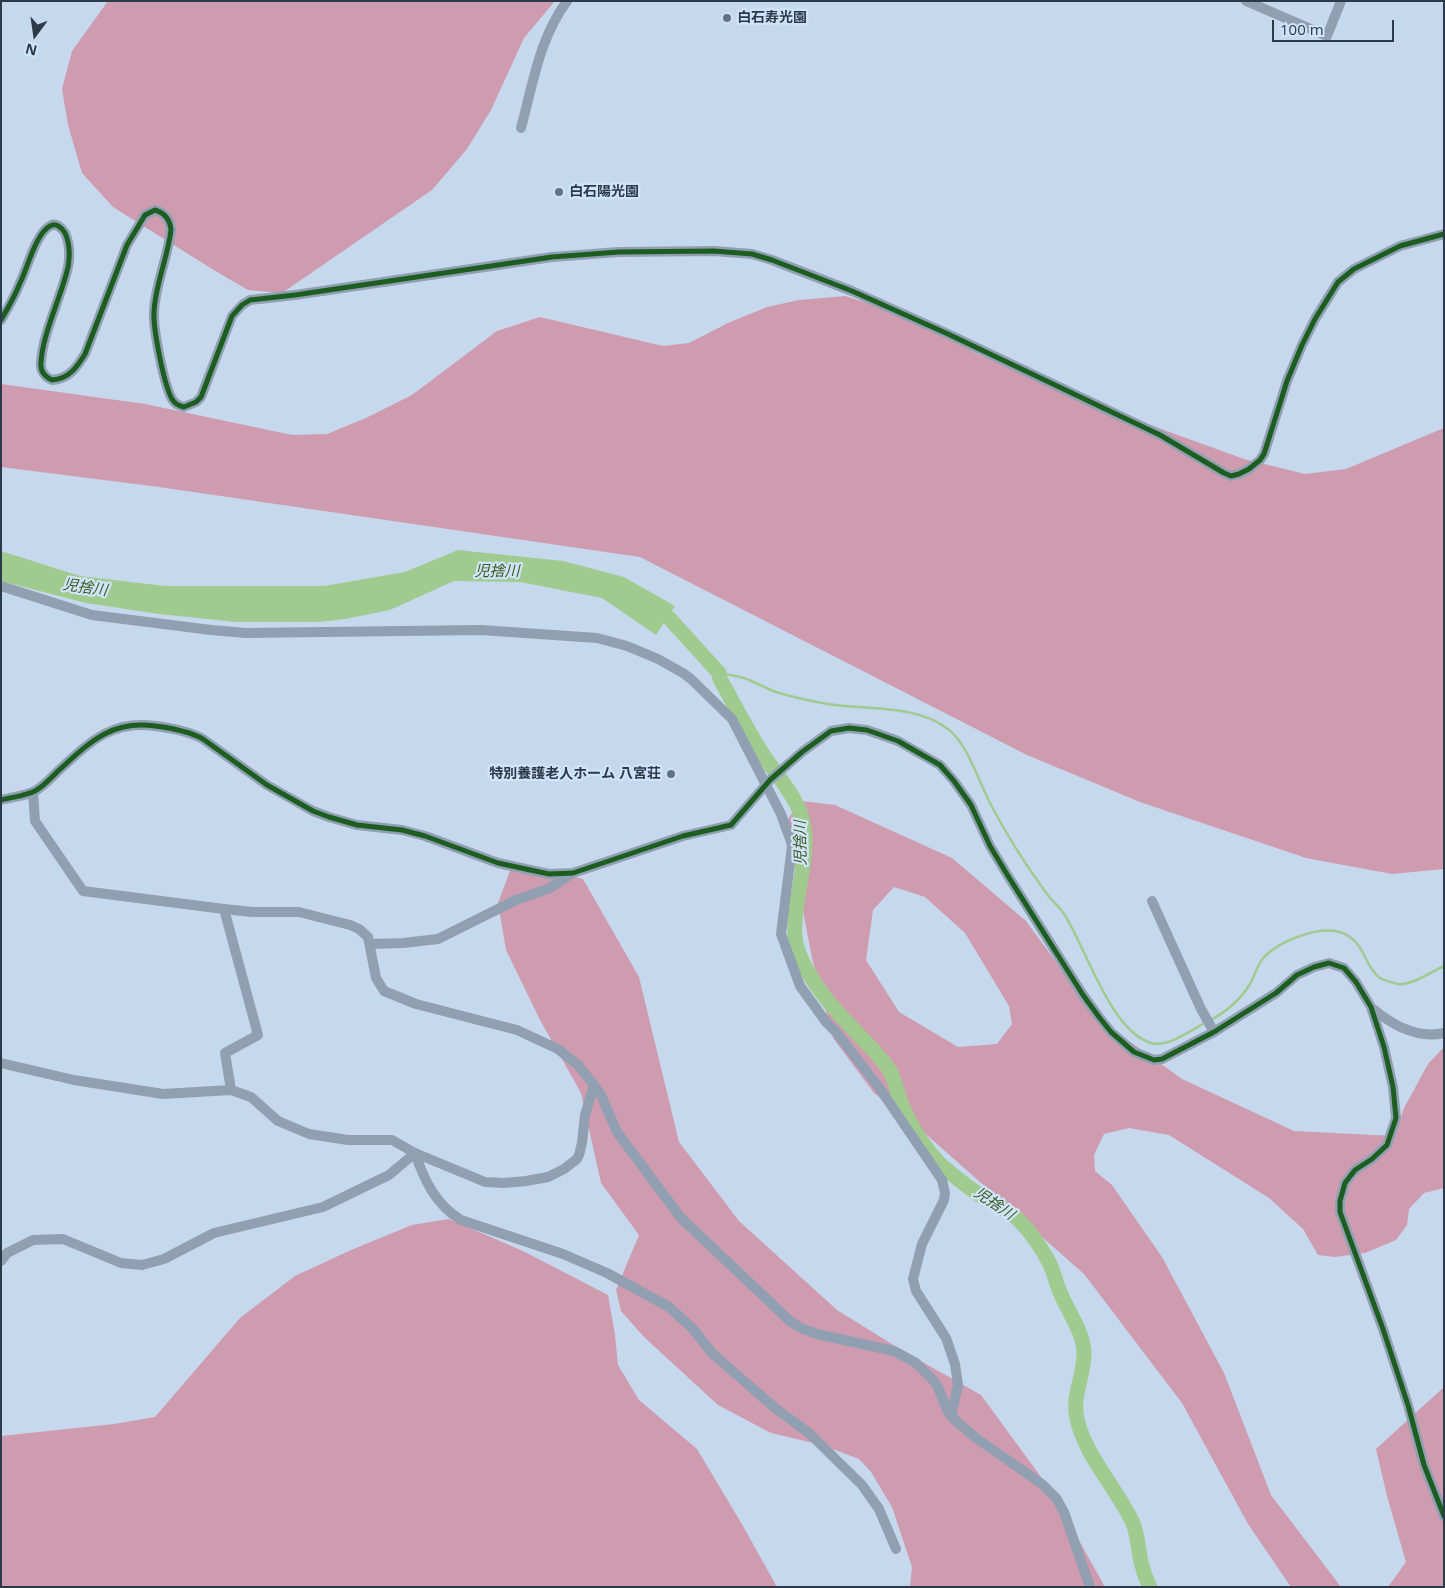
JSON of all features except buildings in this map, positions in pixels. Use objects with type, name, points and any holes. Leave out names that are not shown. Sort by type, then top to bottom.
[{"type":"street","points":[[521,128],[542,46],[556,16],[567,1]]},
{"type":"street","points":[[1246,1],[1327,36],[1341,1]]},
{"type":"street","points":[[1,320],[20,284],[40,238],[50,226],[55,224],[59,226],[66,236],[69,246],[68,266],[60,298],[45,340],[41,369],[52,380],[68,375],[78,366],[84,354],[134,230],[144,215],[155,210],[161,211],[168,219],[171,230],[155,305],[155,324],[163,368],[171,397],[176,404],[184,407],[196,402],[201,397],[232,316],[242,305],[250,300],[560,256],[619,252],[714,251],[742,253],[783,263],[852,291],[948,334],[1160,434],[1224,473],[1236,476],[1249,469],[1264,454],[1302,345],[1315,319],[1338,282],[1345,275],[1400,246],[1444,234]]},
{"type":"street","points":[[1,586],[92,615],[210,630],[246,633],[481,630],[582,636],[612,640],[658,659],[691,679],[732,719],[768,782],[785,822],[792,846],[781,934],[800,986],[826,1022],[878,1086],[942,1180],[945,1193],[944,1200],[922,1244],[913,1279],[916,1291],[946,1338],[956,1364],[958,1385],[951,1416]]},
{"type":"street","points":[[1,800],[33,792],[93,740],[109,730],[143,724],[195,734],[267,785],[329,817],[357,825],[402,830],[498,863],[549,874],[573,873],[683,836],[731,825],[768,782],[802,752],[831,731],[849,728],[867,730],[898,741],[940,766],[954,781],[971,805],[990,846],[1008,876],[1083,995],[1111,1032],[1134,1052],[1145,1058],[1162,1059],[1214,1032],[1276,992],[1297,975],[1314,967],[1329,963],[1344,968],[1356,982],[1371,1007],[1384,1047],[1393,1087],[1396,1118],[1387,1145],[1372,1159],[1355,1170],[1345,1183],[1340,1201],[1340,1212],[1383,1329],[1408,1405],[1424,1465],[1444,1516]]},
{"type":"street","points":[[33,792],[35,821],[83,891],[252,912],[299,912],[350,925],[368,937],[376,978],[384,991],[416,1004],[524,1032],[568,1057],[601,1095],[617,1132],[672,1207],[685,1222],[784,1316],[801,1328],[816,1334],[894,1351],[908,1358],[934,1381],[951,1416],[976,1438],[1042,1484],[1056,1498],[1064,1512],[1090,1587]]},
{"type":"street","points":[[370,944],[403,944],[438,939],[516,900],[545,890],[573,873]]},
{"type":"street","points":[[1152,901],[1201,1009],[1214,1032]]},
{"type":"street","points":[[224,909],[258,1035],[225,1053],[231,1090]]},
{"type":"street","points":[[1371,1007],[1381,1016],[1410,1031],[1429,1035],[1444,1033]]},
{"type":"street","points":[[1,1063],[74,1080],[163,1094],[231,1090],[251,1097],[278,1121],[310,1134],[348,1140],[392,1140],[414,1153],[485,1182],[513,1183],[548,1177],[569,1166],[580,1155],[585,1115],[594,1085]]},
{"type":"street","points":[[1,1261],[7,1254],[33,1240],[63,1239],[121,1263],[142,1265],[164,1259],[214,1233],[323,1207],[389,1175],[414,1153]]},
{"type":"street","points":[[414,1153],[435,1198],[454,1216],[563,1254],[600,1270],[673,1311],[692,1328],[713,1354],[726,1366],[775,1408],[809,1433],[862,1485],[879,1509],[896,1549]]},
{"type":"shaded area","points":[[108,1],[555,1],[524,38],[491,110],[467,149],[432,190],[282,293],[248,290],[217,272],[113,207],[82,173],[68,125],[62,89],[72,51]]},
{"type":"shaded area","points":[[845,296],[919,319],[975,353],[1120,414],[1244,459],[1305,474],[1346,469],[1444,428],[1444,869],[1392,874],[1306,858],[1140,802],[1027,755],[640,557],[159,487],[1,467],[1,384],[145,404],[292,435],[327,434],[366,418],[412,395],[497,331],[540,317],[663,346],[689,343],[728,323],[767,307],[799,300]]},
{"type":"shaded area","points":[[801,801],[835,805],[952,858],[1026,921],[1097,1018],[1182,1079],[1294,1131],[1395,1136],[1404,1108],[1428,1064],[1444,1047],[1444,1188],[1424,1193],[1409,1209],[1407,1225],[1396,1240],[1365,1253],[1335,1257],[1318,1255],[1303,1229],[1269,1198],[1169,1135],[1129,1128],[1104,1134],[1094,1155],[1095,1171],[1112,1185],[1162,1257],[1224,1373],[1271,1495],[1341,1587],[1291,1587],[1248,1524],[1182,1403],[1084,1274],[928,1136],[874,1093],[833,1038],[812,958],[786,822]],"holes":[[[894,887],[925,897],[965,933],[1009,1006],[1012,1024],[997,1044],[958,1047],[899,1012],[866,960],[873,910]]]},
{"type":"shaded area","points":[[510,871],[550,871],[583,879],[639,977],[679,1142],[739,1221],[837,1310],[903,1351],[981,1395],[1052,1492],[1105,1587],[910,1587],[912,1567],[892,1507],[871,1472],[859,1459],[822,1445],[771,1433],[718,1405],[644,1337],[621,1311],[616,1290],[639,1235],[601,1183],[581,1093],[539,1018],[506,950],[498,903]]},
{"type":"shaded area","points":[[449,1219],[523,1251],[608,1295],[618,1365],[639,1400],[697,1449],[777,1587],[1,1587],[1,1436],[114,1424],[155,1417],[240,1318],[295,1276],[412,1225]]},
{"type":"shaded area","points":[[1444,1387],[1444,1587],[1388,1587],[1406,1562],[1376,1449]]},
{"type":"water","points":[[458,550],[563,561],[624,577],[675,606],[656,635],[602,598],[520,582],[454,581],[390,610],[345,619],[319,622],[236,622],[159,614],[86,603],[1,581],[1,551],[80,576],[165,586],[324,586],[405,572]]},
{"type":"waterway","name":"児捨川","points":[[653,604],[670,619],[719,673],[720,679],[751,735],[800,812],[805,836],[805,850],[796,911],[795,939],[798,951],[809,974],[831,1005],[887,1067],[893,1077],[901,1104],[907,1116],[919,1138],[930,1152],[941,1165],[967,1186],[1006,1210],[1025,1226],[1049,1262],[1060,1292],[1079,1331],[1084,1348],[1076,1403],[1077,1419],[1081,1433],[1094,1459],[1132,1521],[1137,1536],[1142,1565],[1150,1587]]},
{"type":"waterway","points":[[719,673],[744,678],[776,692],[827,704],[890,709],[921,715],[948,729],[962,744],[968,754],[992,807],[1018,852],[1047,894],[1064,914],[1100,986],[1123,1022],[1136,1035],[1157,1044],[1172,1041],[1206,1022]]},
{"type":"waterway","points":[[1211,1020],[1238,1000],[1250,984],[1260,963],[1268,953],[1286,942],[1309,933],[1327,930],[1344,933],[1358,944],[1377,976],[1396,984],[1413,982],[1444,966]]},
{"type":"cycle path","points":[[1,320],[16,293],[40,236],[50,226],[59,226],[65,233],[68,241],[69,263],[45,339],[41,368],[47,377],[52,380],[68,375],[76,368],[85,354],[127,245],[145,215],[155,210],[159,211],[168,220],[171,230],[155,302],[155,331],[169,392],[174,402],[184,407],[196,402],[201,397],[232,316],[242,305],[250,300],[552,257],[619,252],[714,251],[752,254],[852,291],[948,334],[1160,435],[1231,476],[1249,469],[1264,454],[1287,381],[1302,345],[1315,319],[1338,282],[1354,269],[1400,246],[1444,234]]},
{"type":"cycle path","points":[[1,800],[35,791],[90,743],[113,730],[139,725],[155,726],[198,736],[267,785],[313,811],[329,817],[357,825],[402,830],[425,836],[498,863],[549,874],[573,873],[683,836],[731,825],[770,780],[802,752],[831,731],[849,728],[867,730],[898,741],[940,765],[954,781],[971,805],[990,846],[1008,876],[1083,995],[1111,1032],[1134,1052],[1154,1060],[1162,1059],[1214,1032],[1276,993],[1297,975],[1314,967],[1329,963],[1344,968],[1356,982],[1371,1007],[1384,1047],[1393,1087],[1396,1118],[1387,1145],[1372,1159],[1355,1170],[1345,1183],[1340,1201],[1340,1212],[1383,1329],[1408,1405],[1424,1465],[1444,1516]]},
{"type":"place","name":"白石寿光園","points":[[727,18]]},
{"type":"place","name":"白石陽光園","points":[[559,192]]},
{"type":"place","name":"特別養護老人ホーム 八宮荘","points":[[671,774]]}]
